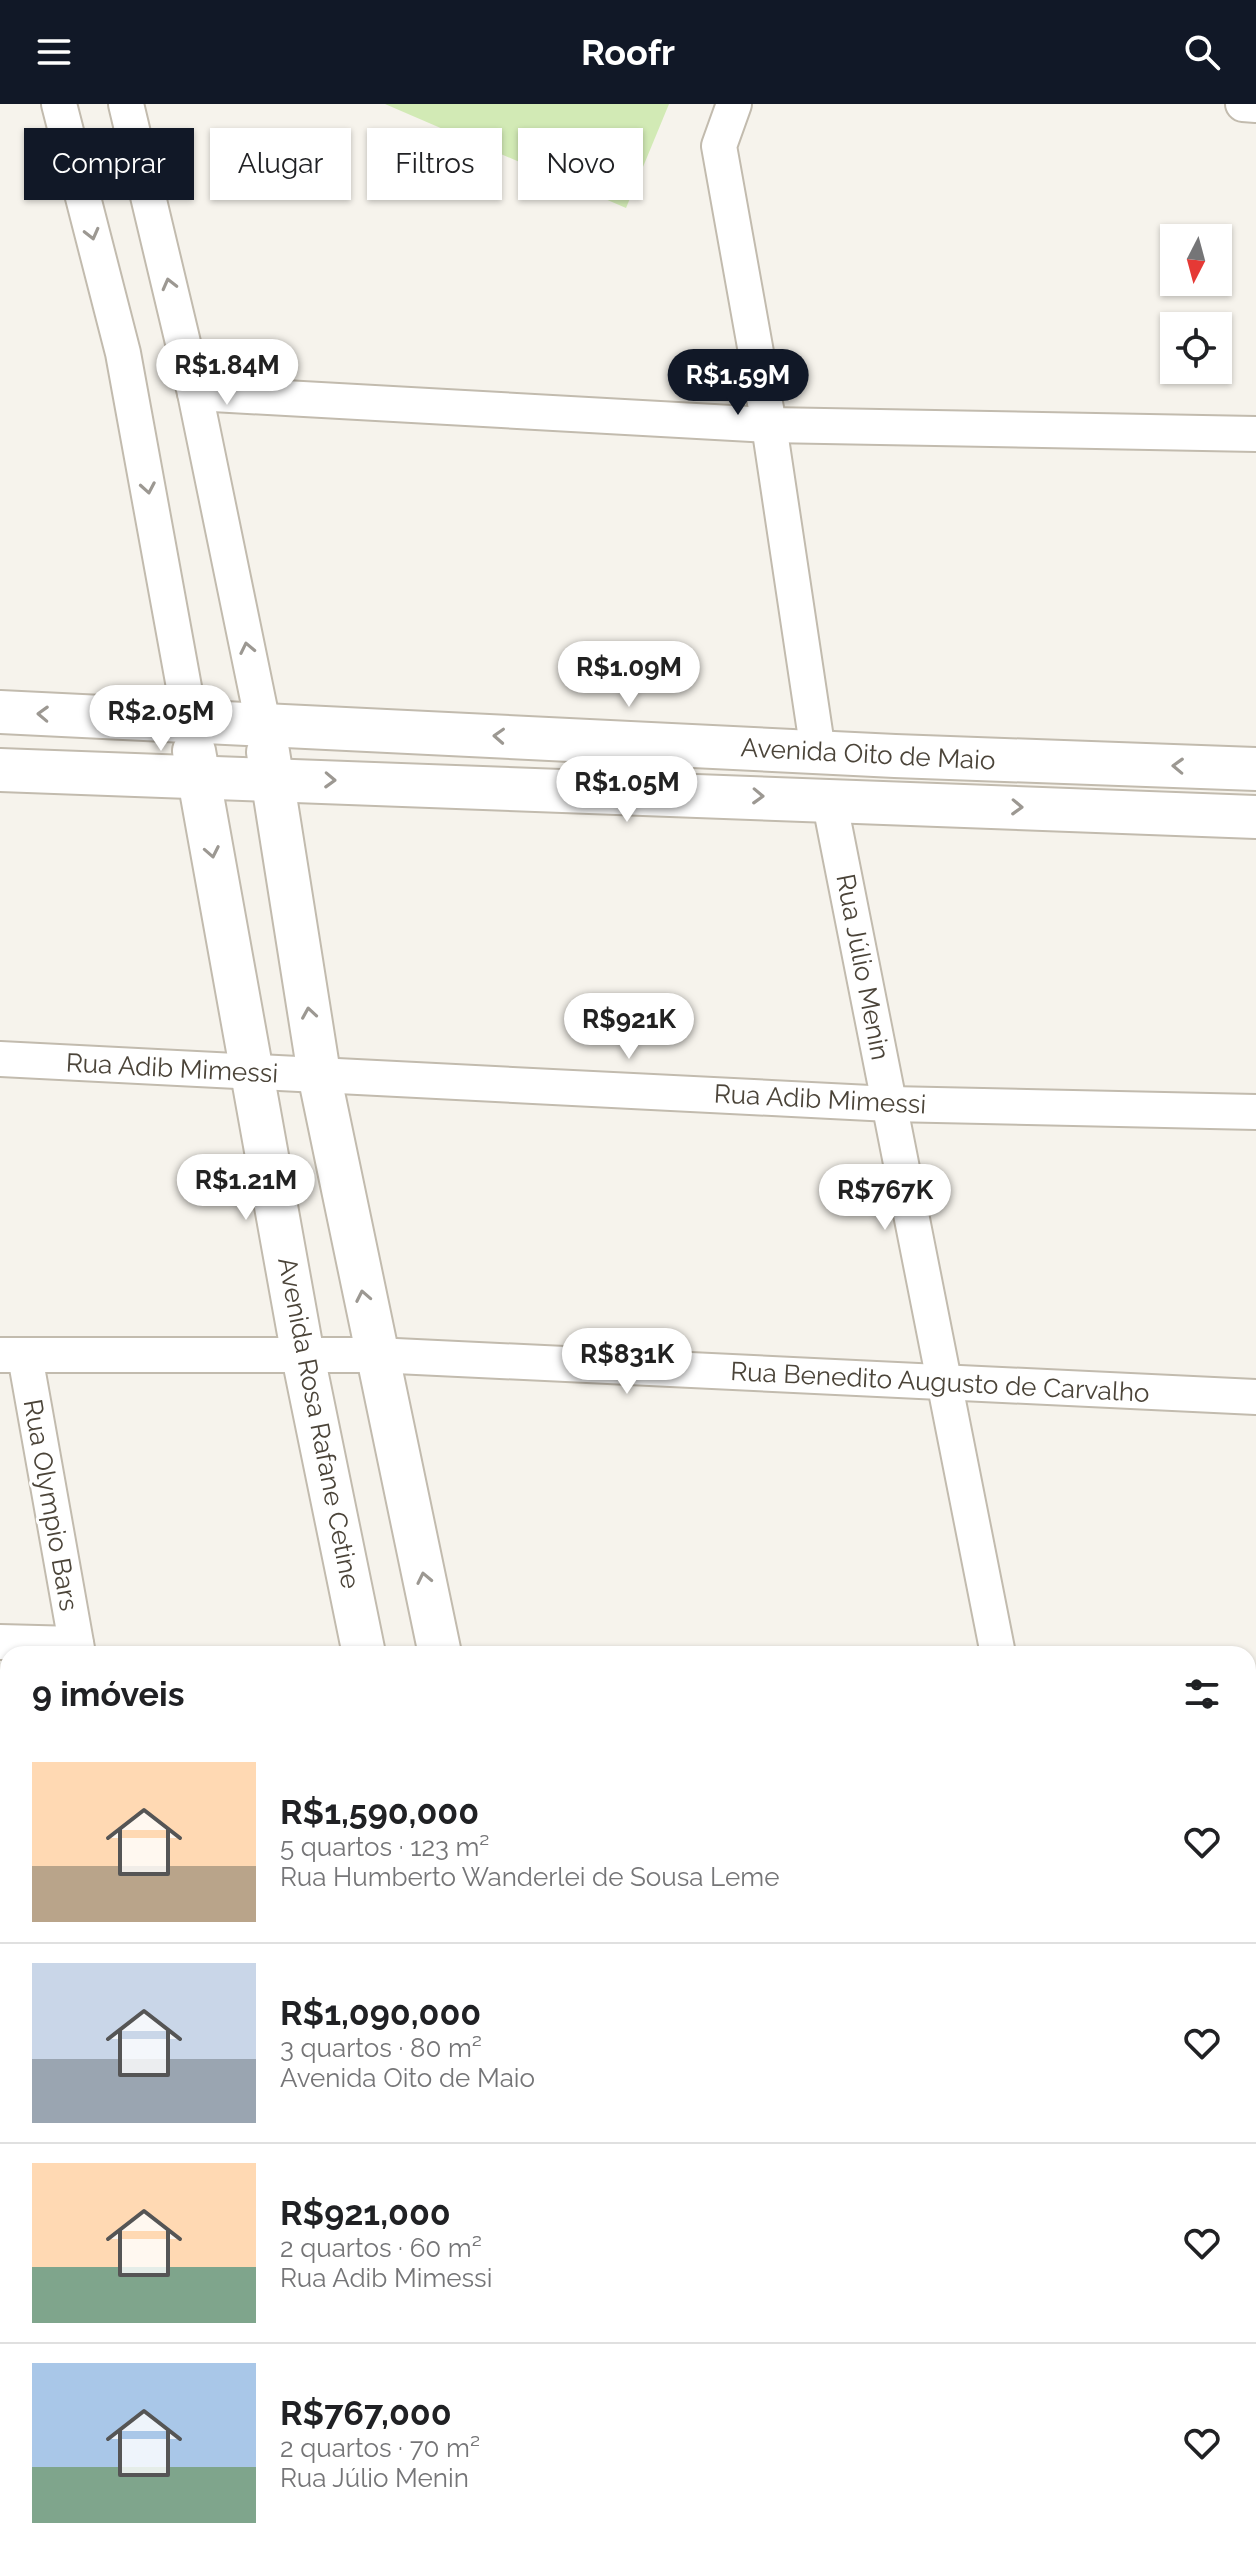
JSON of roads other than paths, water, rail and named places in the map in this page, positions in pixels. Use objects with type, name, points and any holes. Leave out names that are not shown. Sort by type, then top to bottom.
[{"type":"street","points":[[59,104],[123,353],[190,720]]},
{"type":"street","points":[[126,104],[195,393],[274,778],[319,1074],[375,1355],[438,1646]]},
{"type":"street","points":[[734,104],[719,146],[769,425],[818,752]]},
{"type":"street","points":[[1243,104],[1256,105]]},
{"type":"street","points":[[195,393],[769,425],[1256,434]]},
{"type":"street","name":"Avenida Oito de Maio","points":[[0,712],[818,752],[1256,769]]},
{"type":"street","name":"Avenida Rosa Rafane Cetine","points":[[190,720],[303,1356],[362,1646]]},
{"type":"street","name":"Avenida Oito de Maio","points":[[0,770],[1256,817]]},
{"type":"street","name":"Rua Júlio Menin","points":[[829,799],[996,1646]]},
{"type":"street","name":"Rua Adib Mimessi","points":[[0,1059],[890,1104],[1256,1112]]},
{"type":"street","name":"Rua Benedito Augusto de Carvalho","points":[[12,1356],[375,1355],[1256,1397]]},
{"type":"street","name":"Rua Olympio Bars","points":[[12,1356],[76,1646]]},
{"type":"street","points":[[0,1642],[44,1646]]}]
